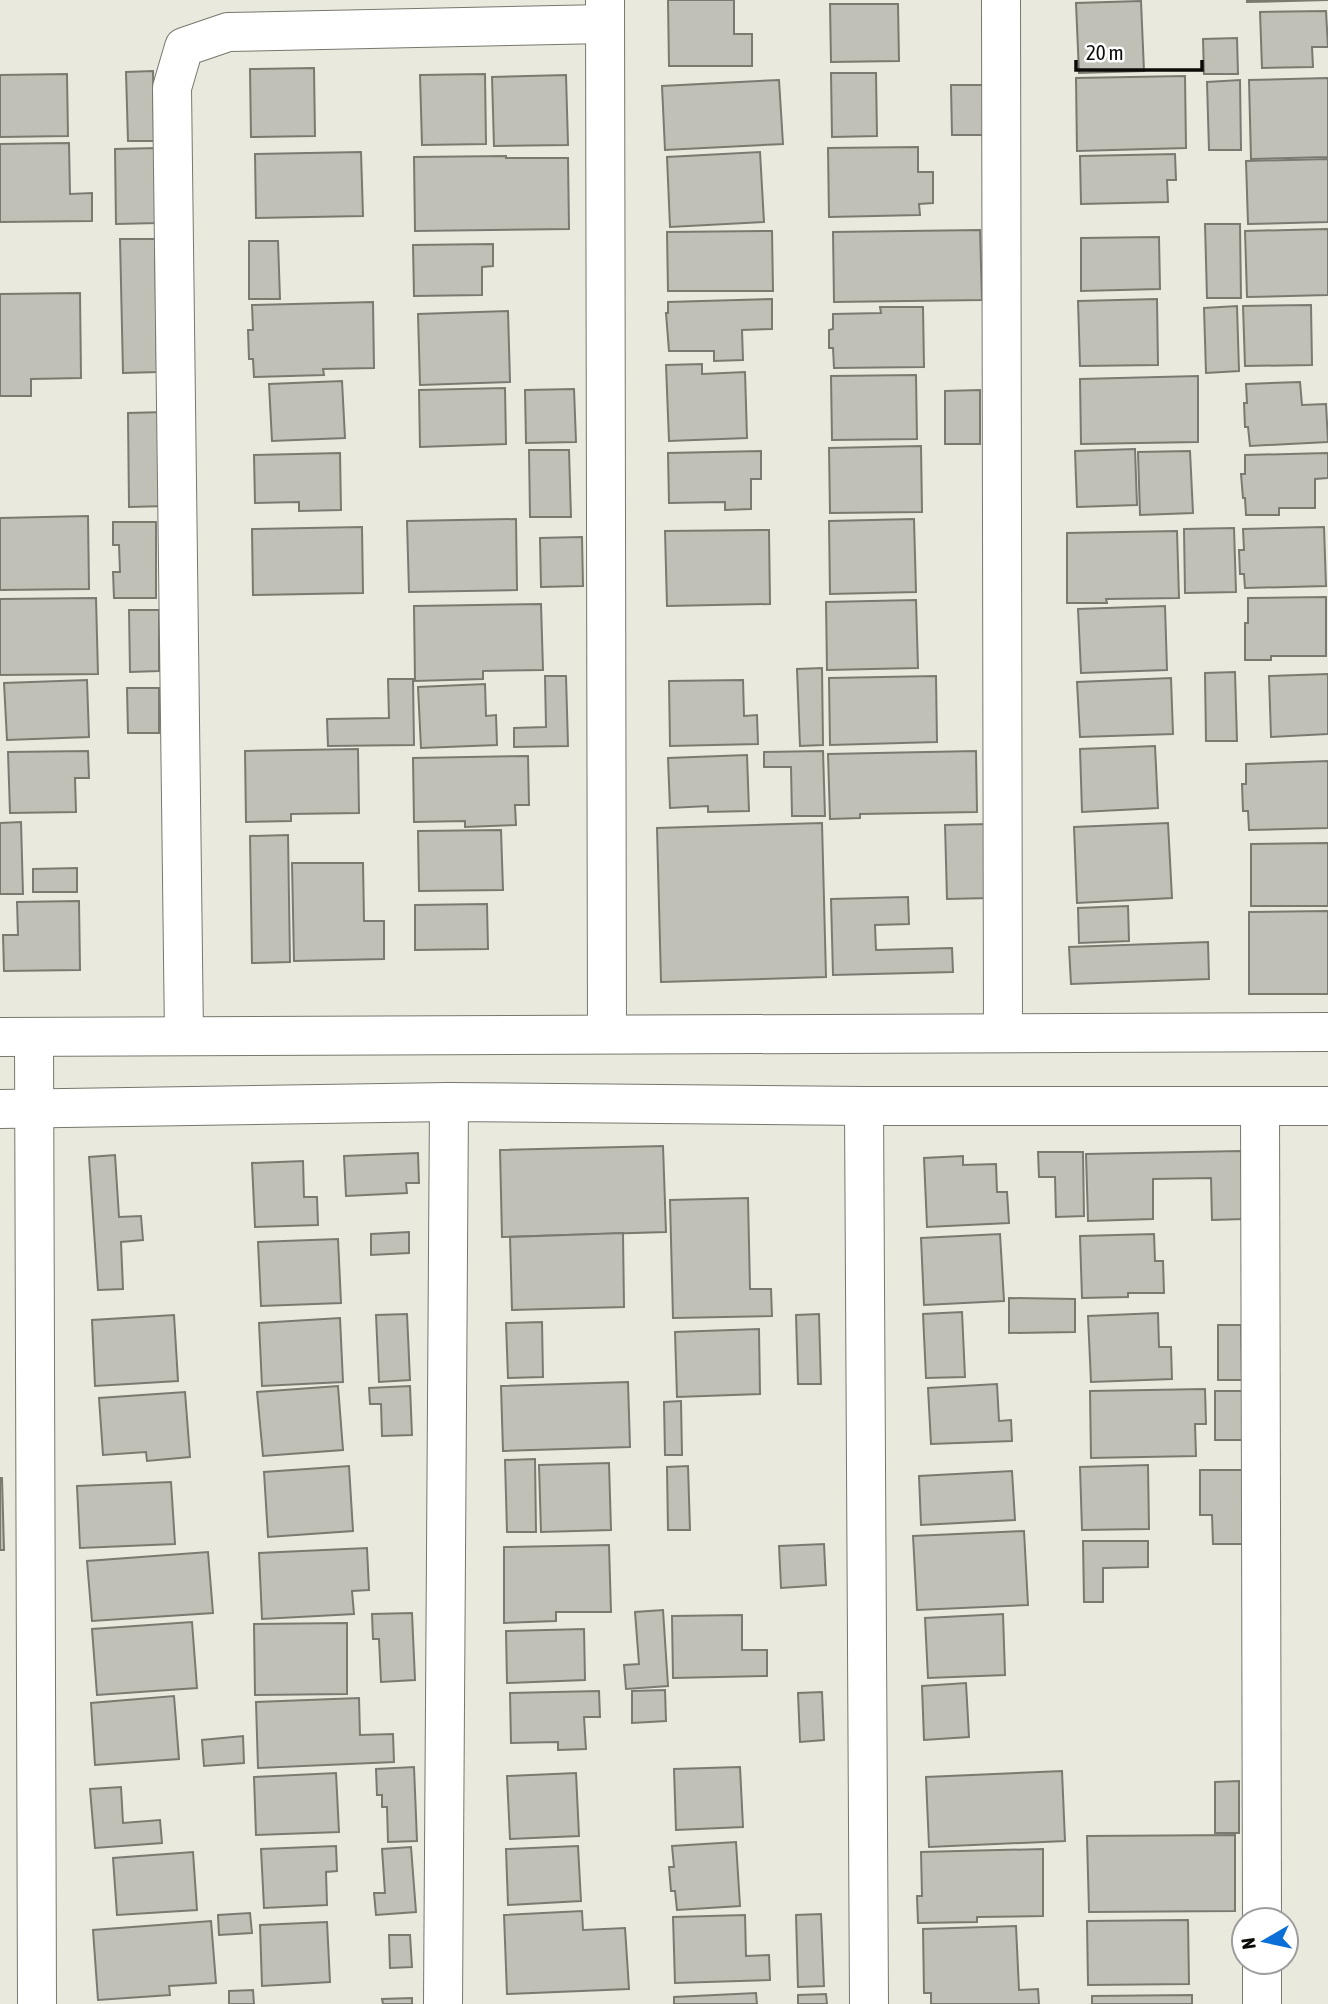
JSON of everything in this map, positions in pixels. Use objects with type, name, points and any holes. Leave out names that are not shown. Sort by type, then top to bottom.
[{"type":"street","points":[[1001,0],[1003,1033]]},
{"type":"street","points":[[184,1036],[172,88],[184,47],[228,32],[605,12],[607,1034]]},
{"type":"street","points":[[37,2004],[17,1037],[1328,1032]]},
{"type":"street","points":[[17,1109],[449,1102],[864,1106],[1328,1106]]},
{"type":"street","points":[[443,2004],[449,1102]]},
{"type":"street","points":[[1260,1105],[1262,1906]]},
{"type":"street","points":[[864,1106],[869,2004]]},
{"type":"street","points":[[1262,1976],[1262,2004]]},
{"type":"building","points":[[668,0],[734,0],[734,34],[752,34],[752,66],[669,66]]},
{"type":"building","points":[[1247,0],[1328,0],[1247,2]]},
{"type":"building","points":[[1141,1],[1144,71],[1079,73],[1076,3]]},
{"type":"building","points":[[830,4],[898,4],[899,61],[831,62]]},
{"type":"building","points":[[1326,11],[1328,47],[1312,47],[1313,67],[1262,68],[1260,12]]},
{"type":"building","points":[[1237,38],[1238,74],[1204,74],[1203,39]]},
{"type":"building","points":[[314,68],[315,136],[251,137],[250,69]]},
{"type":"building","points":[[153,71],[154,141],[128,141],[126,72]]},
{"type":"building","points":[[831,73],[876,73],[877,136],[832,137]]},
{"type":"building","points":[[67,74],[68,136],[0,137],[0,75]]},
{"type":"building","points":[[485,74],[486,144],[422,145],[420,75]]},
{"type":"building","points":[[566,75],[568,145],[494,146],[492,77]]},
{"type":"building","points":[[1185,76],[1186,148],[1077,151],[1076,78]]},
{"type":"building","points":[[1328,78],[1328,157],[1251,159],[1249,80]]},
{"type":"building","points":[[779,80],[783,144],[665,150],[662,86]]},
{"type":"building","points":[[1240,80],[1241,150],[1209,150],[1207,82]]},
{"type":"building","points":[[951,85],[985,85],[985,135],[952,135]]},
{"type":"building","points":[[69,143],[70,194],[92,193],[92,221],[0,222],[0,144]]},
{"type":"building","points":[[918,147],[918,172],[933,172],[933,203],[919,204],[920,215],[829,217],[828,148]]},
{"type":"building","points":[[157,148],[158,223],[116,224],[115,149]]},
{"type":"building","points":[[361,152],[363,216],[256,218],[255,154]]},
{"type":"building","points":[[760,152],[764,222],[670,227],[667,157]]},
{"type":"building","points":[[1175,154],[1176,180],[1167,180],[1168,202],[1081,204],[1080,156]]},
{"type":"building","points":[[414,157],[568,158],[569,229],[415,231]]},
{"type":"building","points":[[1328,159],[1328,222],[1248,224],[1246,161]]},
{"type":"building","points":[[1205,224],[1240,224],[1241,298],[1207,298]]},
{"type":"building","points":[[1328,229],[1328,295],[1247,297],[1245,231]]},
{"type":"building","points":[[980,230],[982,300],[834,302],[833,232]]},
{"type":"building","points":[[772,231],[773,291],[668,291],[667,232]]},
{"type":"building","points":[[1159,237],[1160,289],[1081,291],[1081,238]]},
{"type":"building","points":[[120,239],[155,239],[157,372],[123,373]]},
{"type":"building","points":[[249,241],[278,241],[280,299],[249,299]]},
{"type":"building","points":[[493,244],[493,266],[482,267],[482,295],[414,296],[413,245]]},
{"type":"building","points":[[80,293],[81,378],[31,379],[31,396],[0,396],[0,294]]},
{"type":"building","points":[[772,299],[772,329],[742,330],[743,360],[714,361],[714,351],[669,351],[666,313],[668,302]]},
{"type":"building","points":[[1157,299],[1158,365],[1080,366],[1078,301]]},
{"type":"building","points":[[373,302],[374,368],[323,369],[324,375],[254,377],[253,359],[249,359],[248,330],[253,330],[252,305]]},
{"type":"building","points":[[1311,305],[1312,365],[1245,366],[1243,306]]},
{"type":"building","points":[[1237,306],[1239,371],[1206,373],[1204,308]]},
{"type":"building","points":[[880,307],[923,307],[924,367],[834,368],[833,348],[829,348],[829,330],[833,329],[833,314],[881,313]]},
{"type":"building","points":[[508,311],[510,382],[420,385],[418,314]]},
{"type":"building","points":[[702,364],[702,374],[745,372],[747,438],[669,441],[666,365]]},
{"type":"building","points":[[916,375],[917,439],[832,440],[831,376]]},
{"type":"building","points":[[1198,376],[1198,442],[1081,444],[1080,379]]},
{"type":"building","points":[[342,381],[345,438],[272,441],[269,384]]},
{"type":"building","points":[[1300,382],[1302,405],[1326,404],[1328,442],[1250,446],[1248,427],[1245,427],[1246,384]]},
{"type":"building","points":[[505,388],[506,444],[420,447],[419,390]]},
{"type":"building","points":[[574,389],[576,442],[526,443],[525,390]]},
{"type":"building","points":[[980,390],[980,444],[945,444],[945,391]]},
{"type":"building","points":[[165,412],[167,506],[129,507],[128,413]]},
{"type":"building","points":[[921,446],[922,512],[830,513],[829,448]]},
{"type":"building","points":[[1135,449],[1137,505],[1077,507],[1075,451]]},
{"type":"building","points":[[529,450],[569,450],[571,517],[530,517]]},
{"type":"building","points":[[761,451],[761,479],[751,479],[751,509],[725,510],[725,502],[669,503],[668,453]]},
{"type":"building","points":[[1190,451],[1193,513],[1140,515],[1138,452]]},
{"type":"building","points":[[340,453],[341,510],[299,511],[299,502],[255,503],[254,455]]},
{"type":"building","points":[[1328,453],[1328,478],[1315,479],[1315,508],[1279,508],[1279,515],[1246,515],[1241,474],[1245,474],[1245,455]]},
{"type":"building","points":[[88,516],[89,589],[0,590],[0,518]]},
{"type":"building","points":[[516,519],[517,590],[409,592],[407,521]]},
{"type":"building","points":[[914,519],[916,592],[830,594],[829,521]]},
{"type":"building","points":[[113,522],[156,522],[156,598],[114,598],[113,572],[120,572],[119,545],[113,545]]},
{"type":"building","points":[[362,527],[363,593],[253,595],[252,529]]},
{"type":"building","points":[[1324,527],[1326,586],[1245,588],[1244,574],[1240,574],[1239,550],[1244,550],[1243,529]]},
{"type":"building","points":[[1234,528],[1236,592],[1185,593],[1184,529]]},
{"type":"building","points":[[769,530],[770,604],[667,606],[665,531]]},
{"type":"building","points":[[1177,531],[1179,598],[1106,599],[1107,603],[1067,603],[1067,533]]},
{"type":"building","points":[[582,537],[583,586],[541,587],[540,538]]},
{"type":"building","points":[[1326,597],[1326,656],[1271,656],[1271,660],[1245,660],[1248,598]]},
{"type":"building","points":[[96,598],[98,674],[0,675],[0,599]]},
{"type":"building","points":[[916,600],[918,668],[827,670],[826,602]]},
{"type":"building","points":[[541,604],[543,670],[483,671],[483,679],[415,681],[414,606]]},
{"type":"building","points":[[1165,606],[1167,670],[1081,673],[1078,609]]},
{"type":"building","points":[[129,610],[159,610],[159,671],[130,672]]},
{"type":"building","points":[[822,668],[823,745],[800,746],[797,669]]},
{"type":"building","points":[[1235,672],[1237,741],[1206,741],[1205,673]]},
{"type":"building","points":[[1328,674],[1328,734],[1271,737],[1269,676]]},
{"type":"building","points":[[545,676],[566,676],[568,746],[514,747],[514,728],[546,727]]},
{"type":"building","points":[[936,676],[937,742],[830,745],[829,678]]},
{"type":"building","points":[[1171,678],[1173,734],[1080,737],[1077,682]]},
{"type":"building","points":[[388,679],[413,679],[414,745],[328,746],[327,719],[389,718]]},
{"type":"building","points":[[87,680],[89,737],[7,740],[4,683]]},
{"type":"building","points":[[743,680],[744,716],[757,715],[758,744],[670,746],[669,681]]},
{"type":"building","points":[[485,684],[486,716],[496,715],[497,745],[421,748],[418,687]]},
{"type":"building","points":[[127,688],[159,688],[159,733],[128,733]]},
{"type":"building","points":[[1155,746],[1158,808],[1082,812],[1080,749]]},
{"type":"building","points":[[358,749],[359,813],[291,814],[291,821],[246,822],[245,751]]},
{"type":"building","points":[[88,751],[89,778],[75,778],[76,812],[10,813],[8,752]]},
{"type":"building","points":[[823,751],[825,816],[792,816],[791,767],[764,767],[764,752]]},
{"type":"building","points":[[976,751],[977,812],[860,814],[860,818],[830,819],[828,754]]},
{"type":"building","points":[[747,755],[749,811],[708,812],[708,806],[670,808],[668,758]]},
{"type":"building","points":[[528,756],[529,805],[515,805],[516,825],[465,827],[465,821],[414,822],[413,758]]},
{"type":"building","points":[[1328,761],[1328,828],[1249,830],[1248,811],[1243,811],[1242,784],[1246,784],[1246,764]]},
{"type":"building","points":[[21,822],[23,894],[0,894],[0,823]]},
{"type":"building","points":[[822,823],[826,977],[661,982],[657,828]]},
{"type":"building","points":[[1168,823],[1172,898],[1077,903],[1074,827]]},
{"type":"building","points":[[988,824],[990,898],[947,899],[945,825]]},
{"type":"building","points":[[501,830],[503,890],[419,891],[418,831]]},
{"type":"building","points":[[288,835],[290,962],[252,963],[250,836]]},
{"type":"building","points":[[1328,843],[1328,906],[1251,906],[1251,844]]},
{"type":"building","points":[[292,863],[363,863],[364,921],[384,921],[384,959],[294,961]]},
{"type":"building","points":[[77,868],[77,892],[33,892],[33,869]]},
{"type":"building","points":[[908,897],[909,924],[875,925],[876,950],[952,948],[953,972],[833,975],[831,899]]},
{"type":"building","points":[[79,901],[80,970],[4,971],[3,935],[18,935],[17,902]]},
{"type":"building","points":[[487,904],[488,949],[415,950],[415,905]]},
{"type":"building","points":[[1128,906],[1129,941],[1079,943],[1078,908]]},
{"type":"building","points":[[1328,911],[1328,994],[1249,994],[1249,912]]},
{"type":"building","points":[[1208,942],[1209,979],[1071,984],[1069,947]]},
{"type":"building","points":[[663,1146],[666,1232],[502,1237],[500,1150]]},
{"type":"building","points":[[1241,1151],[1243,1219],[1212,1220],[1211,1178],[1153,1179],[1153,1219],[1088,1221],[1086,1154]]},
{"type":"building","points":[[1038,1152],[1083,1152],[1084,1216],[1056,1217],[1055,1177],[1039,1177]]},
{"type":"building","points":[[418,1153],[419,1183],[406,1183],[407,1193],[346,1196],[344,1156]]},
{"type":"building","points":[[115,1155],[119,1217],[141,1216],[143,1240],[121,1242],[123,1289],[98,1290],[89,1157]]},
{"type":"building","points":[[963,1156],[963,1165],[996,1164],[997,1192],[1007,1192],[1009,1223],[927,1227],[924,1158]]},
{"type":"building","points":[[303,1161],[304,1197],[317,1197],[318,1225],[255,1227],[252,1163]]},
{"type":"building","points":[[748,1198],[750,1289],[771,1289],[772,1316],[673,1318],[670,1200]]},
{"type":"building","points":[[409,1232],[409,1253],[371,1255],[371,1234]]},
{"type":"building","points":[[623,1233],[624,1307],[512,1310],[510,1237]]},
{"type":"building","points":[[1000,1234],[1004,1301],[924,1305],[921,1238]]},
{"type":"building","points":[[1154,1234],[1155,1261],[1163,1261],[1164,1293],[1128,1293],[1128,1297],[1082,1298],[1080,1236]]},
{"type":"building","points":[[338,1239],[341,1303],[261,1306],[258,1242]]},
{"type":"building","points":[[1009,1298],[1075,1299],[1075,1332],[1009,1333]]},
{"type":"building","points":[[962,1312],[965,1377],[926,1378],[923,1314]]},
{"type":"building","points":[[1158,1313],[1159,1347],[1171,1347],[1172,1379],[1091,1382],[1088,1316]]},
{"type":"building","points":[[407,1314],[410,1380],[379,1382],[376,1315]]},
{"type":"building","points":[[819,1314],[821,1384],[798,1384],[796,1315]]},
{"type":"building","points":[[174,1315],[178,1381],[95,1386],[92,1320]]},
{"type":"building","points":[[340,1318],[343,1382],[262,1386],[259,1323]]},
{"type":"building","points":[[542,1322],[543,1377],[508,1378],[506,1323]]},
{"type":"building","points":[[1218,1325],[1241,1325],[1242,1380],[1218,1380]]},
{"type":"building","points":[[759,1329],[760,1394],[677,1397],[675,1332]]},
{"type":"building","points":[[628,1382],[630,1447],[503,1451],[501,1386]]},
{"type":"building","points":[[997,1384],[999,1421],[1011,1420],[1012,1441],[931,1444],[928,1388]]},
{"type":"building","points":[[338,1386],[343,1450],[263,1456],[257,1392]]},
{"type":"building","points":[[410,1386],[412,1435],[382,1436],[381,1404],[370,1404],[369,1388]]},
{"type":"building","points":[[1205,1389],[1206,1424],[1195,1424],[1196,1456],[1091,1458],[1090,1391]]},
{"type":"building","points":[[1215,1391],[1242,1391],[1242,1440],[1215,1440]]},
{"type":"building","points":[[185,1392],[190,1457],[147,1461],[146,1452],[103,1455],[99,1398]]},
{"type":"building","points":[[681,1401],[682,1455],[665,1455],[664,1402]]},
{"type":"building","points":[[535,1459],[536,1532],[507,1532],[505,1460]]},
{"type":"building","points":[[609,1463],[611,1530],[541,1532],[539,1465]]},
{"type":"building","points":[[1148,1465],[1149,1529],[1082,1530],[1080,1467]]},
{"type":"building","points":[[349,1466],[353,1531],[268,1537],[264,1472]]},
{"type":"building","points":[[688,1466],[690,1530],[668,1530],[667,1467]]},
{"type":"building","points":[[1200,1470],[1247,1470],[1247,1544],[1213,1544],[1212,1515],[1200,1515]]},
{"type":"building","points":[[1012,1471],[1015,1520],[921,1525],[919,1476]]},
{"type":"building","points":[[2,1478],[4,1550],[0,1550]]},
{"type":"building","points":[[171,1482],[175,1544],[80,1548],[77,1486]]},
{"type":"building","points":[[1024,1531],[1028,1605],[917,1610],[913,1536]]},
{"type":"building","points":[[1083,1541],[1148,1541],[1148,1567],[1103,1568],[1103,1602],[1084,1602]]},
{"type":"building","points":[[824,1544],[826,1585],[781,1588],[779,1546]]},
{"type":"building","points":[[609,1545],[611,1612],[556,1612],[556,1621],[504,1623],[504,1547]]},
{"type":"building","points":[[367,1548],[369,1590],[352,1591],[354,1614],[262,1619],[259,1553]]},
{"type":"building","points":[[208,1552],[213,1613],[92,1621],[87,1561]]},
{"type":"building","points":[[663,1610],[668,1686],[626,1689],[624,1665],[639,1664],[635,1612]]},
{"type":"building","points":[[412,1613],[415,1680],[381,1682],[379,1639],[373,1639],[372,1614]]},
{"type":"building","points":[[1003,1614],[1005,1675],[928,1678],[925,1618]]},
{"type":"building","points":[[742,1615],[742,1650],[767,1650],[767,1676],[673,1678],[672,1616]]},
{"type":"building","points":[[192,1622],[197,1688],[97,1695],[92,1629]]},
{"type":"building","points":[[347,1623],[347,1694],[255,1695],[254,1624]]},
{"type":"building","points":[[584,1629],[585,1680],[507,1683],[506,1631]]},
{"type":"building","points":[[966,1683],[969,1737],[924,1740],[922,1686]]},
{"type":"building","points":[[665,1690],[666,1721],[632,1723],[632,1691]]},
{"type":"building","points":[[599,1691],[600,1717],[584,1717],[586,1749],[558,1750],[558,1742],[511,1743],[510,1693]]},
{"type":"building","points":[[822,1692],[824,1740],[800,1742],[798,1693]]},
{"type":"building","points":[[174,1696],[179,1759],[95,1765],[91,1703]]},
{"type":"building","points":[[359,1698],[360,1735],[393,1734],[394,1762],[258,1768],[256,1702]]},
{"type":"building","points":[[243,1736],[244,1763],[204,1766],[202,1740]]},
{"type":"building","points":[[414,1767],[417,1841],[388,1842],[387,1807],[382,1807],[382,1795],[377,1795],[376,1769]]},
{"type":"building","points":[[740,1767],[743,1827],[676,1830],[674,1769]]},
{"type":"building","points":[[1062,1771],[1065,1841],[929,1847],[926,1777]]},
{"type":"building","points":[[336,1773],[339,1832],[256,1835],[254,1777]]},
{"type":"building","points":[[576,1773],[579,1836],[510,1839],[507,1776]]},
{"type":"building","points":[[1239,1781],[1239,1833],[1215,1833],[1215,1782]]},
{"type":"building","points":[[121,1787],[123,1823],[160,1820],[162,1843],[95,1848],[90,1789]]},
{"type":"building","points":[[1235,1835],[1235,1906],[1230,1906],[1230,1911],[1089,1912],[1087,1836]]},
{"type":"building","points":[[736,1842],[740,1906],[677,1910],[675,1891],[671,1891],[669,1867],[674,1867],[672,1846]]},
{"type":"building","points":[[336,1846],[337,1871],[326,1872],[327,1905],[264,1908],[261,1849]]},
{"type":"building","points":[[578,1846],[581,1901],[508,1905],[506,1849]]},
{"type":"building","points":[[411,1847],[416,1912],[376,1915],[374,1893],[385,1893],[382,1849]]},
{"type":"building","points":[[1043,1849],[1043,1916],[977,1917],[977,1922],[918,1923],[917,1896],[922,1896],[921,1852]]},
{"type":"building","points":[[193,1852],[197,1910],[117,1915],[113,1858]]},
{"type":"building","points":[[582,1911],[583,1930],[625,1928],[629,1989],[507,1994],[504,1915]]},
{"type":"building","points":[[250,1913],[252,1933],[219,1935],[218,1915]]},
{"type":"building","points":[[821,1914],[824,1986],[798,1987],[796,1915]]},
{"type":"building","points":[[745,1915],[746,1956],[769,1955],[770,1980],[675,1983],[673,1917]]},
{"type":"building","points":[[1188,1920],[1189,1984],[1088,1985],[1087,1921]]},
{"type":"building","points":[[211,1921],[216,1983],[169,1986],[170,1995],[98,2000],[93,1930]]},
{"type":"building","points":[[327,1922],[330,1982],[262,1986],[260,1925]]},
{"type":"building","points":[[1016,1926],[1019,1990],[1038,1989],[1039,2004],[931,2004],[931,1993],[924,1993],[923,1929]]},
{"type":"building","points":[[389,1935],[410,1935],[412,1967],[390,1968]]},
{"type":"building","points":[[253,1990],[254,2004],[229,2004],[229,1991]]},
{"type":"building","points":[[756,1993],[757,2004],[674,2004],[674,1997]]},
{"type":"building","points":[[826,1994],[827,2004],[798,2004],[798,1995]]},
{"type":"building","points":[[1192,1995],[1192,2004],[1092,2004],[1092,1996]]},
{"type":"building","points":[[412,1998],[412,2004],[383,2004],[382,1999]]}]
